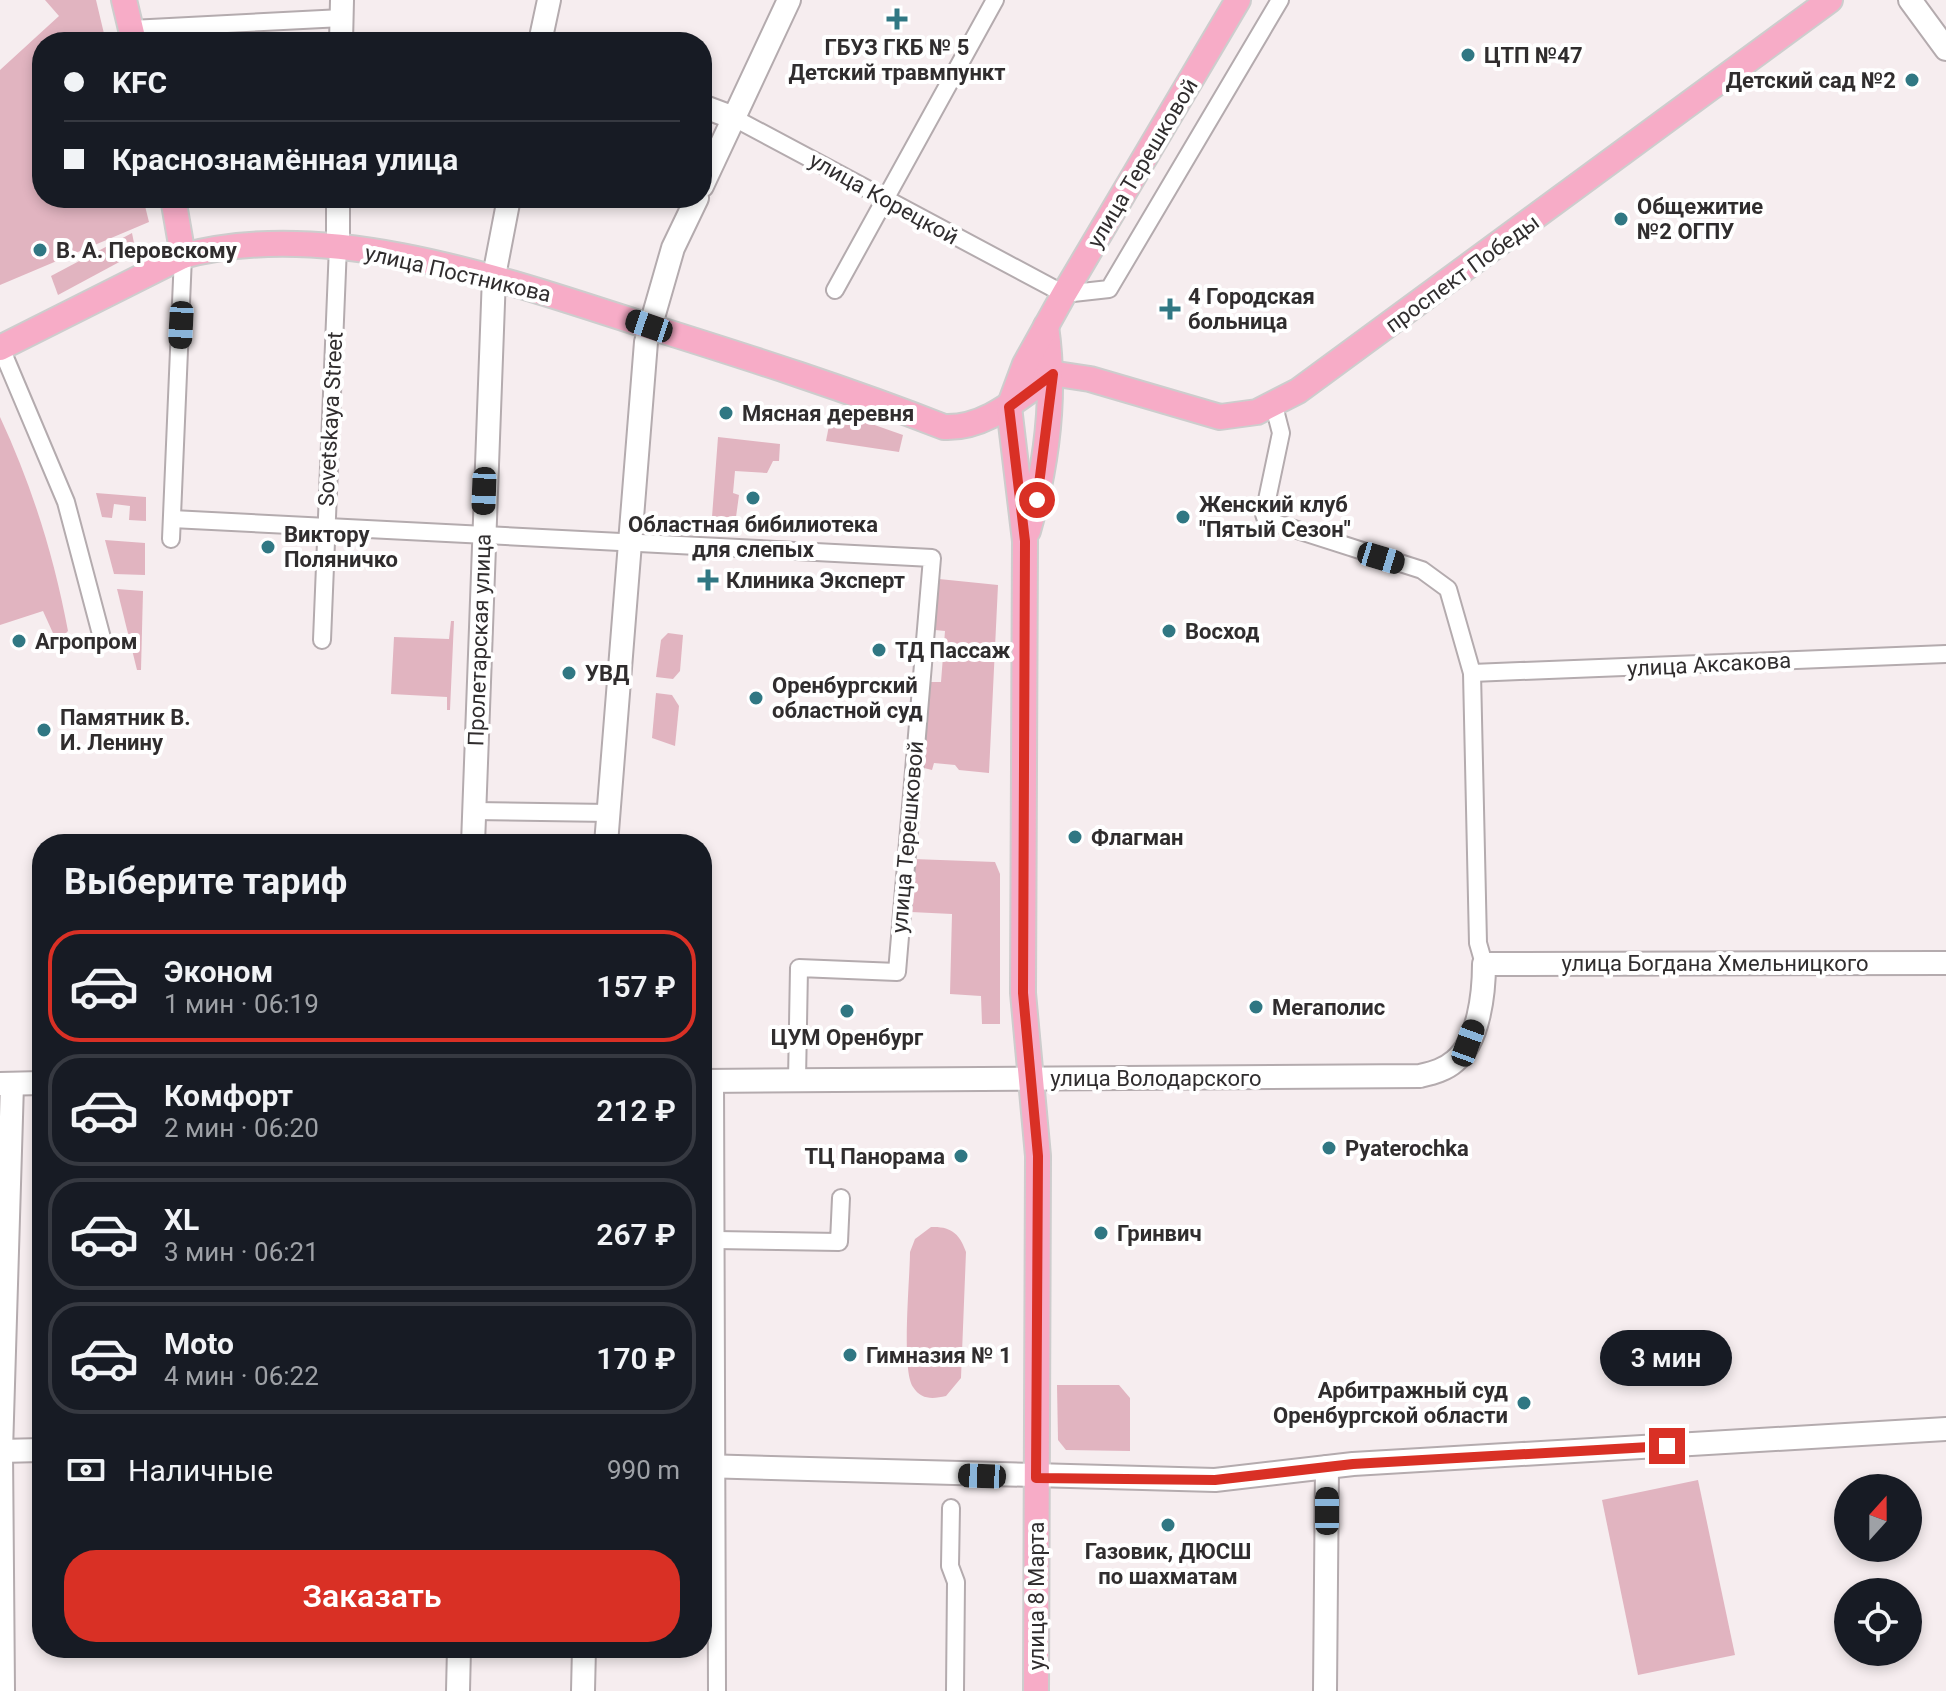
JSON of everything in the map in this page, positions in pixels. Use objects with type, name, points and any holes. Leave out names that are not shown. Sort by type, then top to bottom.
[{"type":"main road","points":[[124,0],[131,32]]},
{"type":"main road","points":[[542,32],[549,0]]},
{"type":"main road","points":[[712,165],[789,0]]},
{"type":"main road","name":"улица Терешковой","points":[[1009,407],[1025,364],[1064,294],[1238,0]]},
{"type":"main road","name":"проспект Победы","points":[[1025,364],[1053,374],[1090,379],[1220,417],[1242,415],[1274,406],[1454,279],[1830,0]]},
{"type":"main road","points":[[1910,0],[1946,49]]},
{"type":"main road","points":[[341,32],[342,9]]},
{"type":"main road","name":"улица Корецкой","points":[[712,110],[734,118]]},
{"type":"main road","points":[[175,208],[183,256]]},
{"type":"main road","name":"Sovetskaya Street","points":[[338,208],[338,246]]},
{"type":"main road","name":"Пролетарская улица","points":[[473,834],[494,276],[507,208]]},
{"type":"main road","points":[[607,834],[649,326],[673,248],[692,208]]},
{"type":"main road","name":"улица Постникова","points":[[0,347],[183,256],[209,249],[250,246],[338,246],[494,276],[801,373],[944,427],[957,428],[1009,407]]},
{"type":"main road","points":[[1009,407],[1053,374],[1046,326]]},
{"type":"main road","name":"улица 8 Марта","points":[[1025,541],[1037,500],[1053,374]]},
{"type":"main road","name":"улица 8 Марта","points":[[1009,407],[1025,541],[1023,993],[1028,1079],[1038,1156],[1036,1691]]},
{"type":"main road","name":"улица Богдана Хмельницкого","points":[[1484,964],[1946,963]]},
{"type":"main road","name":"улица Володарского","points":[[712,1081],[1420,1076],[1440,1071],[1457,1060],[1468,1043],[1484,986],[1484,964]]},
{"type":"main road","points":[[3,1691],[1,1451],[6,1084],[32,1083]]},
{"type":"main road","points":[[712,1466],[1036,1478],[1215,1480],[1327,1467],[1946,1429]]},
{"type":"main road","points":[[1,1451],[32,1450]]},
{"type":"main road","points":[[1325,1691],[1327,1467]]},
{"type":"main road","points":[[458,1691],[459,1658]]},
{"type":"main road","points":[[583,1691],[584,1658]]},
{"type":"street","points":[[835,290],[995,0]]},
{"type":"street","points":[[1064,294],[1109,289],[1280,0]]},
{"type":"street","points":[[156,32],[342,9]]},
{"type":"street","name":"улица Корецкой","points":[[734,118],[1064,294]]},
{"type":"street","name":"Sovetskaya Street","points":[[322,640],[338,246]]},
{"type":"street","points":[[171,539],[183,256]]},
{"type":"street","points":[[0,347],[66,502],[102,638]]},
{"type":"street","points":[[1274,406],[1281,433],[1264,514],[1266,520],[1433,575],[1452,598],[1472,673],[1478,943],[1484,964]]},
{"type":"street","points":[[172,519],[631,540]]},
{"type":"street","name":"улица Терешковой","points":[[631,540],[932,558],[897,972],[799,968],[797,1080]]},
{"type":"street","name":"улица Аксакова","points":[[1472,673],[1946,654]]},
{"type":"street","points":[[474,811],[609,813]]},
{"type":"street","points":[[712,1160],[716,1240],[712,1391]]},
{"type":"street","points":[[716,1240],[839,1242],[841,1198]]},
{"type":"street","points":[[951,1508],[950,1566],[956,1582],[955,1691]]},
{"type":"street","points":[[712,1530],[717,1691]]},
{"type":"shaded area","points":[[45,0],[96,0],[104,32],[42,32],[59,16]]},
{"type":"shaded area","points":[[32,41],[32,208],[146,208],[149,222],[0,285],[0,70]]},
{"type":"shaded area","points":[[132,233],[136,253],[58,295],[51,276]]},
{"type":"shaded area","points":[[832,410],[903,435],[899,452],[826,441]]},
{"type":"shaded area","points":[[0,417],[32,495],[56,576],[68,631],[57,642],[43,611],[0,625]]},
{"type":"shaded area","points":[[718,437],[780,444],[779,461],[773,461],[767,473],[735,471],[733,493],[739,495],[736,517],[712,517]]},
{"type":"shaded area","points":[[96,493],[146,497],[146,521],[129,520],[130,506],[114,504],[112,518],[102,517]]},
{"type":"shaded area","points":[[105,540],[145,543],[145,575],[114,574]]},
{"type":"shaded area","points":[[939,579],[998,585],[989,773],[959,770],[955,765],[934,763],[932,770],[920,767],[930,682],[941,682],[945,631],[935,630]]},
{"type":"shaded area","points":[[117,589],[143,591],[141,670],[137,670]]},
{"type":"shaded area","points":[[451,621],[454,621],[450,710],[447,710],[447,697],[391,694],[394,637],[449,639]]},
{"type":"shaded area","points":[[668,633],[683,635],[680,671],[673,679],[656,677],[661,640]]},
{"type":"shaded area","points":[[656,693],[672,695],[679,706],[675,746],[652,738]]},
{"type":"shaded area","points":[[913,859],[995,862],[1000,874],[1000,1024],[982,1024],[981,996],[950,994],[952,914],[911,912]]},
{"type":"shaded area","points":[[931,1227],[954,1232],[966,1252],[961,1378],[946,1396],[932,1398],[920,1394],[913,1387],[907,1362],[910,1252],[915,1239]]},
{"type":"shaded area","points":[[1057,1385],[1119,1385],[1130,1398],[1130,1451],[1066,1450],[1058,1440]]},
{"type":"shaded area","points":[[1698,1480],[1735,1655],[1638,1675],[1602,1500]]},
{"type":"place","name":"ГБУЗ ГКБ № 5 Детский травмпункт","points":[[897,19]]},
{"type":"place","name":"ЦТП №47","points":[[1468,55]]},
{"type":"place","name":"Детский сад №2","points":[[1912,80]]},
{"type":"place","name":"Общежитие №2 ОГПУ","points":[[1621,219]]},
{"type":"place","name":"В. А. Перовскому","points":[[40,250]]},
{"type":"place","name":"4 Городская больница","points":[[1170,309]]},
{"type":"place","name":"Мясная деревня","points":[[726,413]]},
{"type":"place","name":"Областная бибилиотека для слепых","points":[[753,498]]},
{"type":"place","name":"Женский клуб \"Пятый Сезон\"","points":[[1183,517]]},
{"type":"place","name":"Виктору Поляничко","points":[[268,547]]},
{"type":"place","name":"Клиника Эксперт","points":[[708,580]]},
{"type":"place","name":"Восход","points":[[1169,631]]},
{"type":"place","name":"Агропром","points":[[19,641]]},
{"type":"place","name":"ТД Пассаж","points":[[879,650]]},
{"type":"place","name":"УВД","points":[[569,673]]},
{"type":"place","name":"Оренбургский областной суд","points":[[756,698]]},
{"type":"place","name":"Памятник В. И. Ленину","points":[[44,730]]},
{"type":"place","name":"Флагман","points":[[1075,837]]},
{"type":"place","name":"Мегаполис","points":[[1256,1007]]},
{"type":"place","name":"ЦУМ Оренбург","points":[[847,1011]]},
{"type":"place","name":"Pyaterochka","points":[[1329,1148]]},
{"type":"place","name":"ТЦ Панорама","points":[[961,1156]]},
{"type":"place","name":"Гринвич","points":[[1101,1233]]},
{"type":"place","name":"Гимназия № 1","points":[[850,1355]]},
{"type":"place","name":"Арбитражный суд Оренбургской области","points":[[1524,1403]]},
{"type":"place","name":"Газовик, ДЮСШ по шахматам","points":[[1168,1525]]},
{"type":"route","points":[[1037,500],[1047,442],[1053,374],[1009,407],[1025,541],[1023,993],[1028,1079],[1038,1156],[1036,1478],[1215,1480],[1353,1464],[1667,1446]]}]
